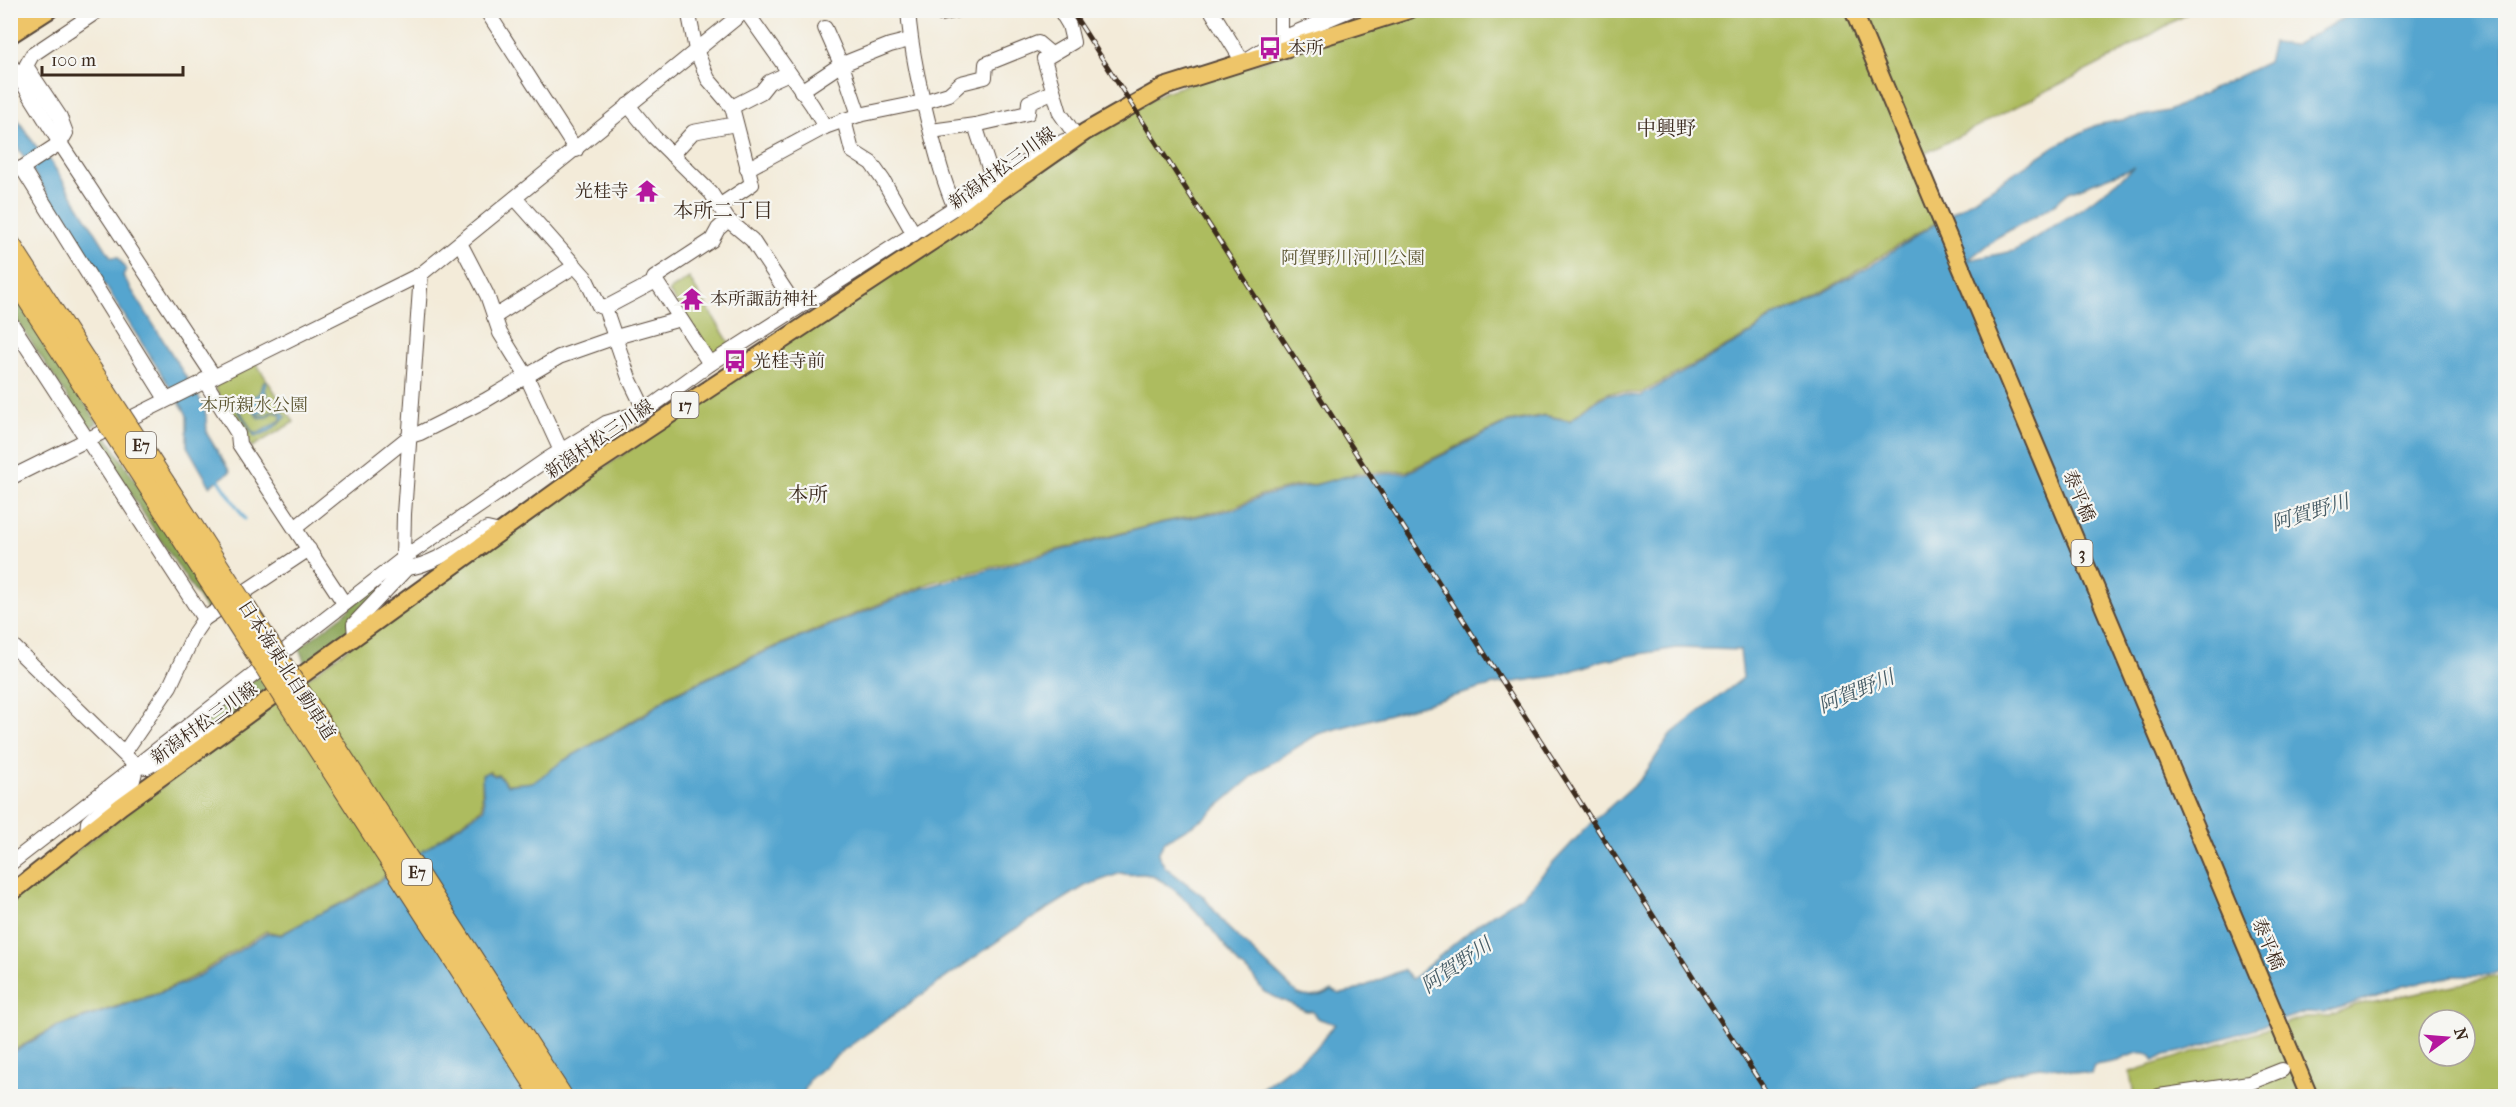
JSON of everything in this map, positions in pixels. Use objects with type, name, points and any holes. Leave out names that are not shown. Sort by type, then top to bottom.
[{"type":"highway","name":"日本海東北自動車道","points":[[10,244],[562,1096]]},
{"type":"highway","name":"日本海東北自動車道","points":[[10,272],[542,1096]]},
{"type":"main road","points":[[15,23],[49,10]]},
{"type":"main road","name":"新潟村松三川線","points":[[10,894],[87,833],[224,732],[586,470],[960,223],[1081,134],[1164,87],[1409,10]]},
{"type":"main road","name":"泰平橋","points":[[1853,10],[2309,1096]]},
{"type":"street","points":[[99,10],[32,55],[26,66],[60,117],[66,133],[54,147],[16,166],[166,399]]},
{"type":"street","points":[[486,10],[576,150]]},
{"type":"street","points":[[688,10],[696,50],[708,79],[732,107],[752,184],[719,206]]},
{"type":"street","points":[[908,10],[910,40],[923,102],[946,188],[955,208]]},
{"type":"street","points":[[940,10],[941,14],[958,10]]},
{"type":"street","points":[[11,863],[344,603],[405,563],[561,451],[606,423],[645,411],[710,364],[1046,149],[1081,134],[1060,113],[1044,59],[1073,42],[1069,25],[1060,10]]},
{"type":"street","points":[[1211,10],[1243,62],[1281,39],[1350,10]]},
{"type":"street","points":[[1281,10],[1281,39]]},
{"type":"street","points":[[1310,10],[1310,27]]},
{"type":"street","points":[[10,478],[421,274],[745,11],[825,127]]},
{"type":"street","points":[[825,28],[859,115]]},
{"type":"street","points":[[801,91],[840,65],[890,45],[910,40]]},
{"type":"street","points":[[747,169],[825,127],[843,120],[949,94],[961,84],[985,77],[986,64],[1005,56],[1038,44],[1050,54]]},
{"type":"street","points":[[10,63],[54,147],[209,378],[238,434],[239,444],[344,603]]},
{"type":"street","points":[[732,107],[761,92],[769,82],[789,73]]},
{"type":"street","points":[[931,131],[975,125],[1028,113],[1029,102],[1052,92]]},
{"type":"street","points":[[628,105],[654,137],[696,176],[728,220],[753,240],[797,308]]},
{"type":"street","points":[[843,120],[852,151],[871,164],[883,180],[914,234]]},
{"type":"street","points":[[672,155],[693,132],[736,124]]},
{"type":"street","points":[[975,125],[994,183]]},
{"type":"street","points":[[514,198],[585,277],[599,306],[605,308],[656,281]]},
{"type":"street","points":[[710,364],[654,278],[712,240],[717,229],[728,220]]},
{"type":"street","points":[[460,243],[487,295],[500,333],[526,375],[561,451]]},
{"type":"street","points":[[494,317],[575,266]]},
{"type":"street","points":[[355,637],[354,624],[405,563],[410,436],[421,274]]},
{"type":"street","points":[[605,308],[629,378],[645,411]]},
{"type":"street","points":[[295,528],[410,436],[486,400],[559,357],[680,319]]},
{"type":"street","points":[[10,321],[204,619]]},
{"type":"street","points":[[405,563],[415,567],[446,553],[488,529],[500,532]]},
{"type":"street","points":[[124,753],[170,686],[195,632],[204,619],[309,549]]},
{"type":"street","points":[[10,643],[136,766],[147,767],[214,730],[224,732]]},
{"type":"street","points":[[87,833],[88,822],[134,780],[136,766]]},
{"type":"street","points":[[2159,1096],[2249,1083],[2282,1070]]},
{"type":"green space","name":"阿賀野川河川公園","points":[[1423,11],[2191,11],[2115,56],[1920,156],[1945,217],[1801,305],[1773,315],[1751,333],[1641,393],[1609,392],[1591,402],[1570,420],[1544,415],[1507,422],[1407,471],[1359,473],[1313,485],[1296,486],[1260,495],[1235,507],[1163,522],[930,583],[759,653],[668,696],[642,715],[563,761],[534,782],[507,784],[499,775],[489,771],[482,775],[482,808],[416,856],[353,897],[281,934],[266,931],[195,976],[159,992],[55,1027],[11,1052],[11,900],[419,595],[1073,144],[1164,92]]},
{"type":"green space","points":[[689,278],[732,347],[713,360],[669,291]]},
{"type":"green space","points":[[10,287],[98,423],[88,429],[11,311]]},
{"type":"green space","name":"本所親水公園","points":[[254,360],[294,422],[252,447],[212,383]]},
{"type":"green space","points":[[107,437],[218,608],[209,614],[98,444],[99,440]]},
{"type":"green space","points":[[385,574],[393,584],[347,636],[306,666],[299,648],[343,615]]},
{"type":"green space","points":[[261,673],[273,692],[234,723],[163,749]]},
{"type":"green space","points":[[2505,975],[2505,1096],[2134,1096],[2130,1072],[2305,1017],[2327,1017],[2355,1005]]},
{"type":"water","name":"阿賀野川","points":[[2357,11],[2505,11],[2506,968],[2489,976],[2453,976],[2403,986],[2324,1013],[2306,1012],[2165,1055],[2154,1061],[2147,1054],[2138,1053],[2117,1061],[2095,1065],[2092,1074],[2047,1067],[2022,1070],[1998,1078],[1964,1096],[1251,1096],[1315,1049],[1335,1024],[1317,1018],[1312,1011],[1306,1011],[1264,992],[1250,973],[1239,965],[1198,914],[1174,889],[1149,875],[1121,873],[1085,886],[1012,931],[841,1052],[810,1079],[802,1096],[11,1096],[10,1054],[55,1028],[160,993],[196,978],[267,933],[281,935],[354,898],[484,809],[482,775],[488,772],[495,776],[498,775],[507,785],[534,782],[563,761],[643,716],[668,697],[760,654],[923,588],[1162,523],[1236,509],[1260,497],[1295,488],[1312,486],[1347,476],[1407,473],[1507,423],[1545,416],[1570,421],[1591,404],[1609,394],[1641,396],[1751,334],[1774,316],[1801,306],[1878,261],[2057,145],[2096,125],[2168,111],[2268,62],[2273,43],[2294,45]],"holes":[[[2135,167],[2081,209],[2014,251],[1968,260],[1996,238],[2051,207],[2069,192]],[[1677,648],[1740,650],[1743,678],[1671,734],[1642,778],[1586,828],[1523,895],[1478,924],[1412,979],[1403,970],[1351,992],[1339,994],[1332,990],[1320,996],[1302,996],[1228,928],[1203,896],[1165,867],[1158,854],[1165,841],[1203,819],[1260,770],[1318,734],[1494,685],[1556,676],[1604,660]]]},
{"type":"water","points":[[10,108],[37,148],[48,157],[111,257],[118,257],[126,269],[123,276],[203,404],[207,434],[230,472],[210,486],[187,446],[185,411],[11,137]]},
{"type":"water","points":[[264,381],[267,381],[265,390],[267,398],[263,412],[257,414],[258,416],[267,415],[271,411],[283,412],[286,417],[270,431],[255,437],[234,405],[237,405],[252,431],[257,434],[281,420],[281,414],[272,412],[268,417],[257,417],[247,398],[260,394]]},
{"type":"waterway","points":[[217,477],[245,519]]},
{"type":"railway","points":[[1071,10],[1769,1096]]},
{"type":"place","name":"本所","points":[[1270,48]]},
{"type":"place","name":"光桂寺","points":[[647,191]]},
{"type":"place","name":"本所諏訪神社","points":[[692,299]]},
{"type":"place","name":"光桂寺前","points":[[735,361]]},
{"type":"district","name":"中興野","points":[[1666,128]]},
{"type":"district","name":"本所二丁目","points":[[723,210]]},
{"type":"district","name":"本所","points":[[808,494]]}]
